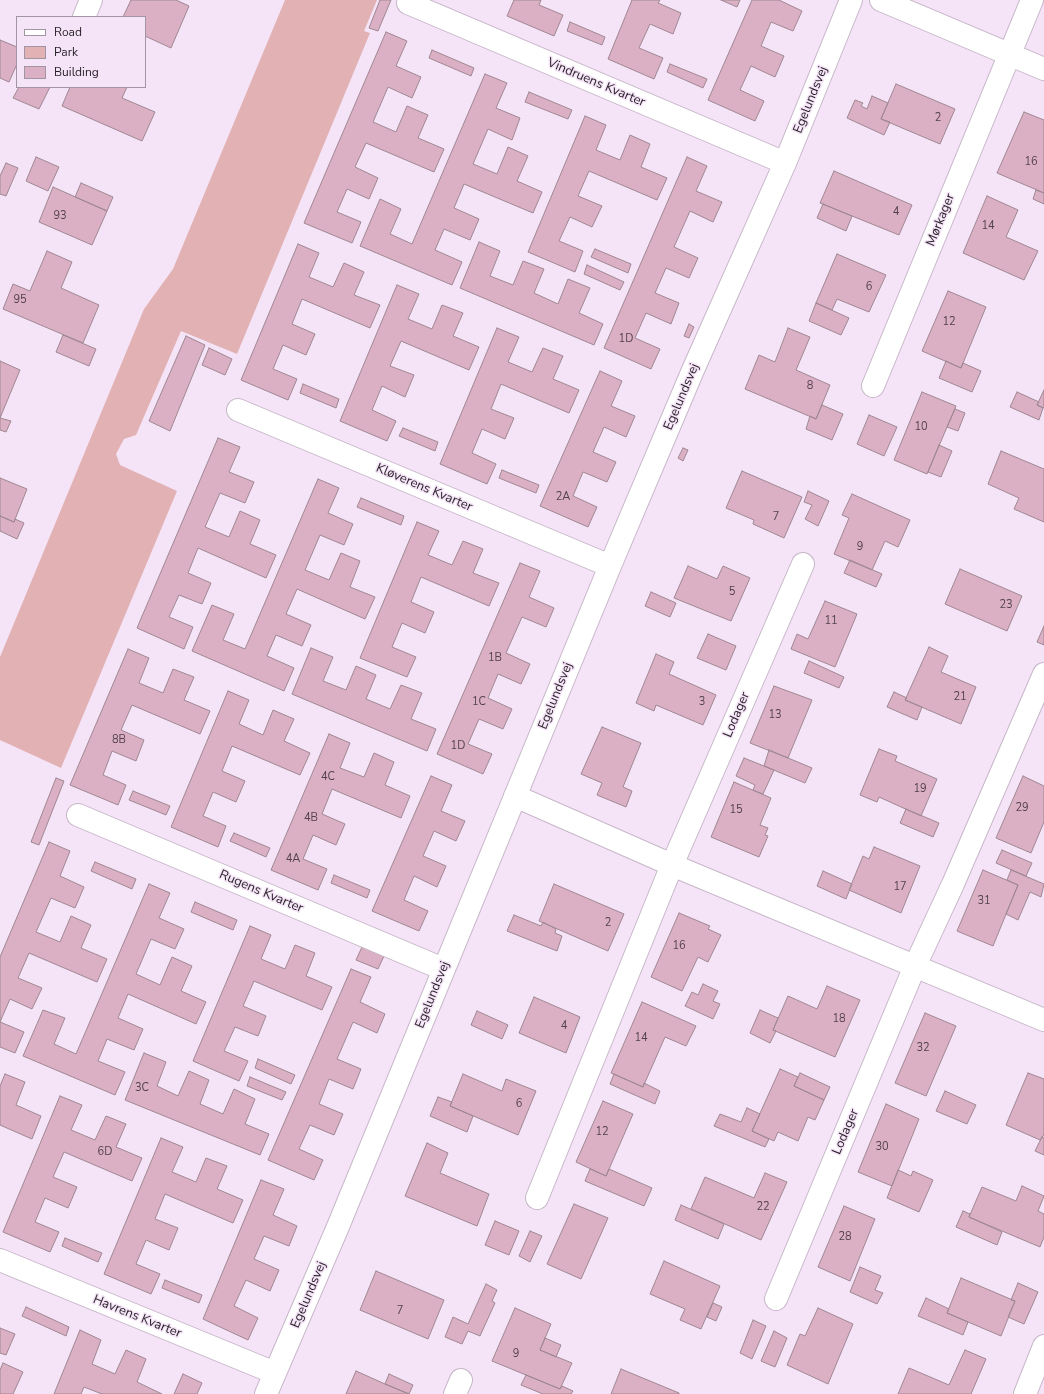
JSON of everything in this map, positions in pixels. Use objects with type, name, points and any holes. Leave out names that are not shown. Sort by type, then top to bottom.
[{"type":"street","points":[[84,16],[91,0]]},
{"type":"street","name":"Egelundsvej","points":[[266,1394],[337,1228],[610,566],[785,163],[851,0]]},
{"type":"street","points":[[882,0],[1044,68]]},
{"type":"street","name":"Mørkager","points":[[873,386],[1032,0]]},
{"type":"street","name":"Vindruens Kvarter","points":[[408,3],[785,163]]},
{"type":"street","name":"Kløverens Kvarter","points":[[238,410],[610,566]]},
{"type":"street","name":"Lodager","points":[[537,1198],[672,865],[802,564]]},
{"type":"street","name":"Lodager","points":[[776,1299],[915,966],[953,884],[1044,674]]},
{"type":"street","points":[[515,796],[672,865],[1044,1020]]},
{"type":"street","name":"Rugens Kvarter","points":[[78,815],[443,969]]},
{"type":"street","name":"Havrens Kvarter","points":[[0,1260],[275,1373]]},
{"type":"street","points":[[1025,1394],[1044,1346]]},
{"type":"green space","points":[[285,0],[377,0],[364,31],[370,33],[237,354],[181,331],[136,435],[124,439],[116,454],[120,465],[177,491],[61,768],[0,740],[0,657],[144,309],[173,269]]},
{"type":"building","points":[[131,0],[176,0],[189,6],[171,48],[146,36],[146,16],[123,16]]},
{"type":"building","points":[[380,0],[391,0],[378,31],[369,28]]},
{"type":"building","points":[[514,0],[541,0],[539,5],[563,15],[554,36],[507,16]]},
{"type":"building","points":[[632,0],[660,0],[658,3],[681,13],[673,34],[650,24],[639,48],[663,58],[654,79],[608,59]]},
{"type":"building","points":[[721,0],[740,0],[737,7]]},
{"type":"building","points":[[752,0],[779,0],[802,11],[793,31],[771,22],[761,46],[784,56],[775,77],[751,66],[740,90],[764,101],[755,121],[708,100]]},
{"type":"building","points":[[570,22],[605,37],[602,45],[567,31]]},
{"type":"building","points":[[386,32],[407,41],[396,66],[421,77],[412,98],[388,87],[373,122],[396,132],[407,106],[428,115],[418,138],[444,149],[434,172],[366,143],[355,167],[378,178],[369,199],[347,189],[337,212],[361,222],[352,243],[304,223]]},
{"type":"building","points":[[0,40],[16,47],[16,66],[9,82],[0,78]]},
{"type":"building","points":[[432,50],[474,68],[471,76],[429,58]]},
{"type":"building","points":[[670,64],[707,79],[703,88],[667,72]]},
{"type":"building","points":[[485,74],[507,83],[496,108],[520,118],[512,140],[488,129],[473,164],[497,174],[508,147],[528,156],[517,181],[542,192],[533,213],[464,184],[454,208],[479,219],[470,240],[444,229],[435,250],[462,262],[452,285],[360,246],[380,199],[401,209],[390,234],[412,244]]},
{"type":"building","points":[[896,84],[955,109],[940,144],[881,119]]},
{"type":"building","points":[[18,88],[50,88],[39,109],[13,98]]},
{"type":"building","points":[[70,88],[127,88],[122,98],[155,112],[142,141],[62,106]]},
{"type":"building","points":[[529,92],[572,110],[568,119],[525,102]]},
{"type":"building","points":[[872,96],[888,103],[881,119],[890,122],[884,135],[847,118],[855,100],[863,103],[861,106],[867,109]]},
{"type":"building","points":[[1024,112],[1044,120],[1044,193],[997,173]]},
{"type":"building","points":[[585,116],[606,125],[596,150],[620,160],[630,135],[650,144],[641,167],[667,178],[657,200],[589,171],[578,196],[602,206],[592,227],[570,217],[559,241],[583,251],[575,272],[528,252]]},
{"type":"building","points":[[36,157],[59,167],[48,191],[26,181]]},
{"type":"building","points":[[687,157],[707,166],[696,191],[722,202],[713,222],[690,211],[674,247],[698,258],[689,278],[666,268],[655,293],[679,303],[671,324],[646,313],[635,338],[660,349],[651,369],[604,348]]},
{"type":"building","points":[[6,163],[18,168],[6,196],[0,194],[0,176]]},
{"type":"building","points":[[834,171],[912,205],[899,235],[820,203]]},
{"type":"building","points":[[81,183],[113,197],[107,211],[75,197]]},
{"type":"building","points":[[53,187],[107,211],[92,245],[39,222]]},
{"type":"building","points":[[1036,190],[1044,193],[1044,204],[1033,199]]},
{"type":"building","points":[[987,196],[1018,210],[1006,237],[1038,251],[1024,280],[963,253]]},
{"type":"building","points":[[823,204],[852,216],[846,231],[817,218]]},
{"type":"building","points":[[479,242],[500,251],[490,276],[513,285],[523,261],[544,269],[534,293],[558,304],[568,279],[590,288],[579,313],[603,324],[594,345],[460,288]]},
{"type":"building","points":[[298,244],[319,253],[309,277],[333,287],[344,263],[364,272],[354,295],[380,305],[370,328],[302,299],[292,324],[315,334],[306,355],[283,345],[273,369],[297,379],[288,400],[241,380]]},
{"type":"building","points":[[595,249],[631,264],[628,273],[591,257]]},
{"type":"building","points":[[47,251],[72,262],[61,288],[99,305],[83,343],[3,309],[13,284],[30,291]]},
{"type":"building","points":[[837,254],[886,275],[869,312],[837,299],[832,310],[816,303]]},
{"type":"building","points":[[587,265],[624,282],[620,290],[584,274]]},
{"type":"building","points":[[397,285],[419,294],[408,319],[432,329],[442,305],[463,313],[453,336],[479,347],[469,370],[401,341],[390,366],[414,375],[405,397],[382,386],[372,410],[396,421],[387,441],[340,421]]},
{"type":"building","points":[[948,291],[986,307],[961,368],[922,351]]},
{"type":"building","points":[[816,303],[849,318],[841,335],[809,321]]},
{"type":"building","points":[[689,324],[694,327],[689,338],[684,336]]},
{"type":"building","points":[[497,328],[519,337],[508,362],[532,372],[543,348],[563,356],[553,379],[579,390],[569,413],[501,384],[491,409],[514,418],[505,439],[482,429],[472,453],[496,464],[487,484],[440,464]]},
{"type":"building","points":[[788,328],[810,337],[796,370],[830,385],[816,419],[745,389],[759,355],[775,362]]},
{"type":"building","points":[[63,335],[96,349],[89,366],[56,352]]},
{"type":"building","points":[[186,336],[205,345],[170,431],[149,421]]},
{"type":"building","points":[[209,348],[232,359],[225,375],[202,365]]},
{"type":"building","points":[[0,361],[20,370],[0,418]]},
{"type":"building","points":[[946,361],[961,368],[963,363],[981,371],[972,392],[939,378]]},
{"type":"building","points":[[600,371],[622,381],[611,406],[635,416],[626,437],[604,427],[593,452],[616,462],[607,482],[583,472],[573,496],[597,507],[588,527],[540,506]]},
{"type":"building","points":[[303,384],[339,399],[336,408],[300,393]]},
{"type":"building","points":[[1044,390],[1044,408],[1037,405]]},
{"type":"building","points":[[922,392],[956,406],[927,474],[894,460]]},
{"type":"building","points":[[1017,392],[1039,402],[1037,405],[1043,408],[1039,420],[1010,407]]},
{"type":"building","points":[[822,405],[843,414],[832,440],[806,429],[810,416],[816,419]]},
{"type":"building","points":[[955,409],[965,413],[958,431],[947,427]]},
{"type":"building","points":[[869,415],[897,427],[884,456],[857,444]]},
{"type":"building","points":[[0,418],[11,421],[6,432],[0,430]]},
{"type":"building","points":[[403,428],[438,442],[435,451],[399,436]]},
{"type":"building","points":[[218,438],[240,447],[229,472],[254,482],[245,503],[220,493],[205,527],[229,537],[240,511],[260,520],[250,544],[276,555],[266,578],[198,548],[188,573],[211,583],[202,604],[179,595],[169,617],[193,627],[184,649],[137,628]]},
{"type":"building","points":[[939,445],[952,451],[941,477],[928,472]]},
{"type":"building","points":[[683,448],[688,450],[683,461],[678,458]]},
{"type":"building","points":[[1001,451],[1044,469],[1044,522],[1014,509],[1019,498],[988,484]]},
{"type":"building","points":[[502,470],[539,485],[536,493],[499,478]]},
{"type":"building","points":[[742,471],[802,497],[784,538],[753,524],[754,520],[726,508]]},
{"type":"building","points":[[0,478],[27,489],[14,522],[0,516]]},
{"type":"building","points":[[318,479],[339,488],[328,513],[353,524],[344,545],[320,535],[305,570],[329,580],[341,553],[360,561],[350,587],[375,597],[365,619],[297,589],[286,614],[311,625],[302,646],[276,635],[267,656],[294,668],[284,691],[192,651],[212,605],[234,614],[223,640],[245,649]]},
{"type":"building","points":[[808,491],[829,501],[818,526],[805,519],[812,505],[804,502]]},
{"type":"building","points":[[852,494],[910,520],[898,547],[885,541],[872,570],[834,554],[849,518],[842,515]]},
{"type":"building","points":[[361,498],[404,516],[401,525],[357,507]]},
{"type":"building","points":[[0,516],[14,522],[15,519],[24,523],[17,539],[0,531]]},
{"type":"building","points":[[417,522],[439,531],[428,555],[452,565],[463,541],[483,549],[473,573],[499,583],[489,606],[421,577],[411,602],[434,612],[425,633],[402,623],[392,647],[416,657],[407,677],[360,658]]},
{"type":"building","points":[[850,560],[882,574],[876,587],[844,573]]},
{"type":"building","points":[[520,563],[540,571],[529,597],[554,608],[546,627],[522,617],[506,653],[530,664],[521,684],[498,674],[488,698],[512,709],[503,729],[479,719],[468,744],[492,754],[483,774],[437,754]]},
{"type":"building","points":[[688,566],[717,579],[723,566],[750,578],[731,621],[674,598]]},
{"type":"building","points":[[960,569],[1022,596],[1007,631],[945,604]]},
{"type":"building","points":[[651,592],[676,603],[670,617],[645,606]]},
{"type":"building","points":[[825,601],[857,614],[835,667],[791,649],[797,634],[808,639]]},
{"type":"building","points":[[1044,626],[1044,645],[1037,642]]},
{"type":"building","points":[[708,634],[736,646],[726,670],[697,658]]},
{"type":"building","points":[[929,647],[948,656],[941,672],[976,687],[961,724],[905,700]]},
{"type":"building","points":[[311,648],[333,657],[323,681],[346,690],[356,666],[376,675],[366,699],[390,709],[401,685],[422,693],[411,719],[436,729],[427,751],[292,694]]},
{"type":"building","points":[[128,649],[149,658],[139,683],[163,693],[173,669],[194,677],[184,700],[210,711],[200,734],[132,705],[121,730],[144,740],[136,761],[112,751],[103,775],[126,785],[118,805],[70,785]]},
{"type":"building","points":[[656,654],[674,662],[669,674],[716,695],[703,725],[656,705],[654,711],[636,703]]},
{"type":"building","points":[[809,661],[844,677],[839,688],[804,673]]},
{"type":"building","points":[[774,686],[812,700],[788,758],[750,743]]},
{"type":"building","points":[[228,691],[249,700],[239,724],[263,735],[273,710],[294,719],[284,741],[310,753],[300,775],[232,746],[222,771],[245,781],[236,802],[213,792],[203,816],[226,826],[218,847],[171,827]]},
{"type":"building","points":[[894,692],[907,698],[905,700],[922,707],[917,720],[887,707]]},
{"type":"building","points":[[602,727],[641,743],[623,787],[632,791],[626,807],[597,795],[602,783],[581,774]]},
{"type":"building","points":[[329,734],[350,743],[340,768],[364,777],[374,753],[394,762],[385,785],[410,796],[401,818],[332,789],[322,814],[345,824],[336,845],[313,835],[303,859],[327,869],[318,890],[271,870]]},
{"type":"building","points":[[879,749],[897,756],[895,761],[937,779],[921,816],[879,797],[877,802],[860,795]]},
{"type":"building","points":[[769,750],[812,768],[805,783],[764,766]]},
{"type":"building","points":[[744,758],[774,770],[763,794],[753,790],[755,785],[736,776]]},
{"type":"building","points":[[431,776],[452,785],[441,811],[465,821],[456,841],[434,831],[423,856],[446,866],[437,887],[414,876],[404,900],[428,911],[419,931],[372,911]]},
{"type":"building","points":[[1023,776],[1044,786],[1044,822],[1031,853],[996,838]]},
{"type":"building","points":[[56,778],[64,781],[39,845],[31,842]]},
{"type":"building","points":[[734,782],[771,798],[760,825],[768,828],[765,835],[768,836],[759,857],[711,837]]},
{"type":"building","points":[[133,791],[170,806],[166,815],[129,800]]},
{"type":"building","points":[[906,809],[939,823],[933,837],[900,823]]},
{"type":"building","points":[[234,833],[270,848],[266,857],[230,841]]},
{"type":"building","points":[[49,842],[70,851],[60,876],[84,887],[75,908],[51,898],[36,932],[60,942],[71,916],[91,925],[81,948],[107,959],[97,982],[29,953],[18,978],[42,988],[32,1009],[10,999],[0,1022],[0,957]]},
{"type":"building","points":[[874,847],[920,866],[901,913],[849,890],[863,856],[869,859]]},
{"type":"building","points":[[1002,850],[1032,863],[1026,876],[996,863]]},
{"type":"building","points":[[95,862],[136,879],[132,889],[91,871]]},
{"type":"building","points":[[983,870],[1018,885],[993,946],[957,931]]},
{"type":"building","points":[[1011,870],[1044,884],[1041,897],[1030,892],[1018,920],[1006,914],[1018,885],[1007,880]]},
{"type":"building","points":[[823,871],[852,884],[846,899],[817,886]]},
{"type":"building","points":[[334,875],[370,890],[367,898],[331,883]]},
{"type":"building","points":[[149,884],[170,893],[159,918],[184,929],[175,949],[151,939],[136,974],[160,985],[172,957],[192,966],[181,991],[206,1002],[196,1024],[128,994],[118,1018],[143,1029],[134,1050],[107,1039],[98,1061],[125,1072],[115,1095],[23,1056],[43,1010],[65,1018],[54,1044],[76,1054]]},
{"type":"building","points":[[554,884],[624,914],[608,951],[539,921]]},
{"type":"building","points":[[195,902],[237,920],[233,930],[191,912]]},
{"type":"building","points":[[679,913],[710,926],[708,929],[721,935],[708,962],[698,957],[682,991],[651,977]]},
{"type":"building","points":[[514,915],[541,926],[543,922],[556,929],[555,933],[562,936],[557,951],[507,931]]},
{"type":"building","points":[[250,926],[271,935],[261,959],[285,969],[295,945],[315,953],[306,976],[332,987],[322,1010],[254,981],[243,1006],[266,1016],[258,1036],[235,1027],[224,1051],[248,1061],[239,1081],[193,1061]]},
{"type":"building","points":[[362,947],[384,956],[378,969],[356,960]]},
{"type":"building","points":[[351,969],[371,977],[360,1002],[385,1014],[377,1033],[353,1022],[337,1059],[361,1069],[353,1089],[329,1079],[319,1104],[343,1114],[334,1135],[310,1125],[299,1149],[323,1160],[314,1180],[268,1160]]},
{"type":"building","points":[[703,984],[718,991],[713,1001],[720,1004],[713,1019],[685,1006],[692,992],[698,995]]},
{"type":"building","points":[[827,986],[860,1000],[835,1057],[773,1030],[788,996],[817,1009]]},
{"type":"building","points":[[534,997],[580,1017],[566,1053],[519,1033]]},
{"type":"building","points":[[642,1002],[696,1026],[686,1046],[665,1037],[643,1087],[611,1073]]},
{"type":"building","points":[[760,1010],[778,1018],[773,1030],[776,1031],[770,1043],[750,1033]]},
{"type":"building","points":[[477,1011],[508,1025],[502,1039],[471,1025]]},
{"type":"building","points":[[925,1013],[956,1026],[926,1096],[895,1083]]},
{"type":"building","points":[[0,1022],[24,1032],[15,1053],[0,1047]]},
{"type":"building","points":[[144,1053],[166,1062],[157,1086],[178,1096],[189,1071],[209,1080],[200,1104],[223,1114],[234,1089],[255,1099],[245,1124],[269,1134],[260,1155],[125,1100]]},
{"type":"building","points":[[258,1059],[295,1075],[291,1084],[255,1068]]},
{"type":"building","points":[[780,1069],[798,1077],[794,1086],[824,1100],[815,1120],[808,1117],[798,1141],[778,1132],[774,1141],[752,1131]]},
{"type":"building","points":[[800,1073],[830,1087],[824,1100],[794,1086]]},
{"type":"building","points":[[1028,1073],[1044,1079],[1044,1135],[1040,1140],[1006,1125]]},
{"type":"building","points":[[5,1074],[25,1082],[16,1105],[41,1116],[32,1139],[0,1125],[0,1086]]},
{"type":"building","points":[[463,1074],[502,1091],[506,1079],[536,1091],[518,1135],[450,1106]]},
{"type":"building","points":[[614,1074],[643,1087],[644,1083],[660,1091],[655,1104],[610,1084]]},
{"type":"building","points":[[250,1077],[286,1092],[282,1100],[247,1086]]},
{"type":"building","points":[[945,1091],[976,1105],[967,1124],[936,1111]]},
{"type":"building","points":[[60,1096],[82,1105],[71,1130],[95,1140],[106,1116],[126,1124],[116,1147],[142,1158],[132,1181],[64,1152],[53,1177],[77,1187],[68,1208],[45,1198],[35,1222],[59,1232],[50,1252],[3,1232]]},
{"type":"building","points":[[438,1097],[452,1102],[450,1106],[473,1116],[467,1132],[430,1116]]},
{"type":"building","points":[[603,1101],[633,1114],[606,1176],[576,1162]]},
{"type":"building","points":[[886,1104],[919,1119],[892,1186],[858,1172]]},
{"type":"building","points":[[747,1108],[760,1114],[752,1131],[769,1139],[765,1147],[714,1126],[720,1114],[741,1122]]},
{"type":"building","points":[[1042,1137],[1044,1138],[1044,1155],[1035,1151]]},
{"type":"building","points":[[161,1138],[183,1147],[172,1172],[196,1182],[206,1158],[227,1166],[217,1189],[243,1200],[233,1223],[165,1194],[155,1219],[178,1228],[169,1250],[146,1240],[136,1264],[160,1274],[151,1294],[104,1274]]},
{"type":"building","points":[[427,1143],[448,1153],[440,1173],[489,1194],[477,1226],[405,1196]]},
{"type":"building","points":[[590,1169],[606,1176],[609,1169],[652,1188],[644,1206],[585,1181]]},
{"type":"building","points":[[898,1170],[911,1176],[913,1171],[933,1180],[919,1212],[887,1198]]},
{"type":"building","points":[[765,1173],[787,1182],[761,1240],[691,1209],[705,1177],[754,1198]]},
{"type":"building","points":[[261,1180],[284,1189],[273,1215],[297,1226],[289,1246],[264,1236],[254,1259],[279,1270],[270,1291],[246,1280],[234,1306],[258,1318],[248,1340],[203,1319]]},
{"type":"building","points":[[1022,1186],[1044,1196],[1038,1211],[1044,1214],[1044,1237],[1040,1247],[969,1217],[982,1187],[1016,1201]]},
{"type":"building","points":[[574,1204],[608,1218],[581,1279],[547,1264]]},
{"type":"building","points":[[681,1205],[724,1224],[718,1239],[675,1220]]},
{"type":"building","points":[[844,1206],[875,1219],[850,1281],[818,1267]]},
{"type":"building","points":[[963,1211],[970,1214],[969,1217],[1002,1232],[997,1245],[956,1227]]},
{"type":"building","points":[[495,1221],[519,1231],[509,1255],[485,1245]]},
{"type":"building","points":[[530,1231],[542,1236],[530,1262],[519,1256]]},
{"type":"building","points":[[65,1238],[102,1253],[98,1262],[62,1246]]},
{"type":"building","points":[[664,1261],[720,1286],[701,1329],[680,1320],[685,1309],[650,1294]]},
{"type":"building","points":[[860,1267],[881,1276],[875,1290],[883,1293],[877,1304],[850,1292]]},
{"type":"building","points":[[376,1271],[444,1300],[428,1339],[360,1310]]},
{"type":"building","points":[[961,1278],[1015,1301],[1001,1336],[947,1313]]},
{"type":"building","points":[[165,1280],[202,1295],[199,1303],[162,1288]]},
{"type":"building","points":[[1018,1283],[1038,1292],[1024,1324],[1008,1317],[1015,1301],[1011,1300]]},
{"type":"building","points":[[486,1284],[497,1290],[492,1301],[495,1303],[480,1336],[468,1331],[462,1344],[445,1337],[453,1317],[468,1324]]},
{"type":"building","points":[[926,1298],[949,1309],[947,1313],[968,1322],[963,1335],[918,1316]]},
{"type":"building","points":[[713,1303],[722,1307],[716,1321],[707,1317]]},
{"type":"building","points":[[26,1307],[69,1327],[66,1336],[22,1316]]},
{"type":"building","points":[[515,1308],[551,1324],[540,1350],[572,1363],[560,1389],[492,1361]]},
{"type":"building","points":[[818,1308],[853,1324],[828,1384],[787,1365],[800,1334],[805,1336]]},
{"type":"building","points":[[753,1320],[766,1326],[752,1359],[740,1353]]},
{"type":"building","points":[[0,1328],[15,1334],[6,1355],[0,1353]]},
{"type":"building","points":[[80,1330],[101,1340],[92,1364],[115,1374],[126,1350],[146,1359],[137,1382],[162,1394],[102,1394],[84,1387],[81,1394],[54,1394]]},
{"type":"building","points":[[774,1331],[787,1338],[775,1367],[761,1361]]},
{"type":"building","points":[[545,1338],[561,1345],[556,1357],[540,1350]]},
{"type":"building","points":[[965,1350],[986,1359],[971,1394],[898,1394],[909,1368],[949,1385]]},
{"type":"building","points":[[3,1363],[23,1372],[13,1394],[0,1394],[0,1370]]},
{"type":"building","points":[[621,1369],[679,1393],[679,1394],[611,1394]]},
{"type":"building","points":[[356,1371],[385,1384],[409,1394],[346,1394]]},
{"type":"building","points":[[183,1374],[202,1383],[197,1394],[174,1394]]},
{"type":"building","points":[[389,1374],[413,1385],[409,1394],[385,1384]]},
{"type":"building","points":[[526,1375],[560,1389],[562,1386],[573,1391],[571,1394],[543,1394],[521,1385]]}]
